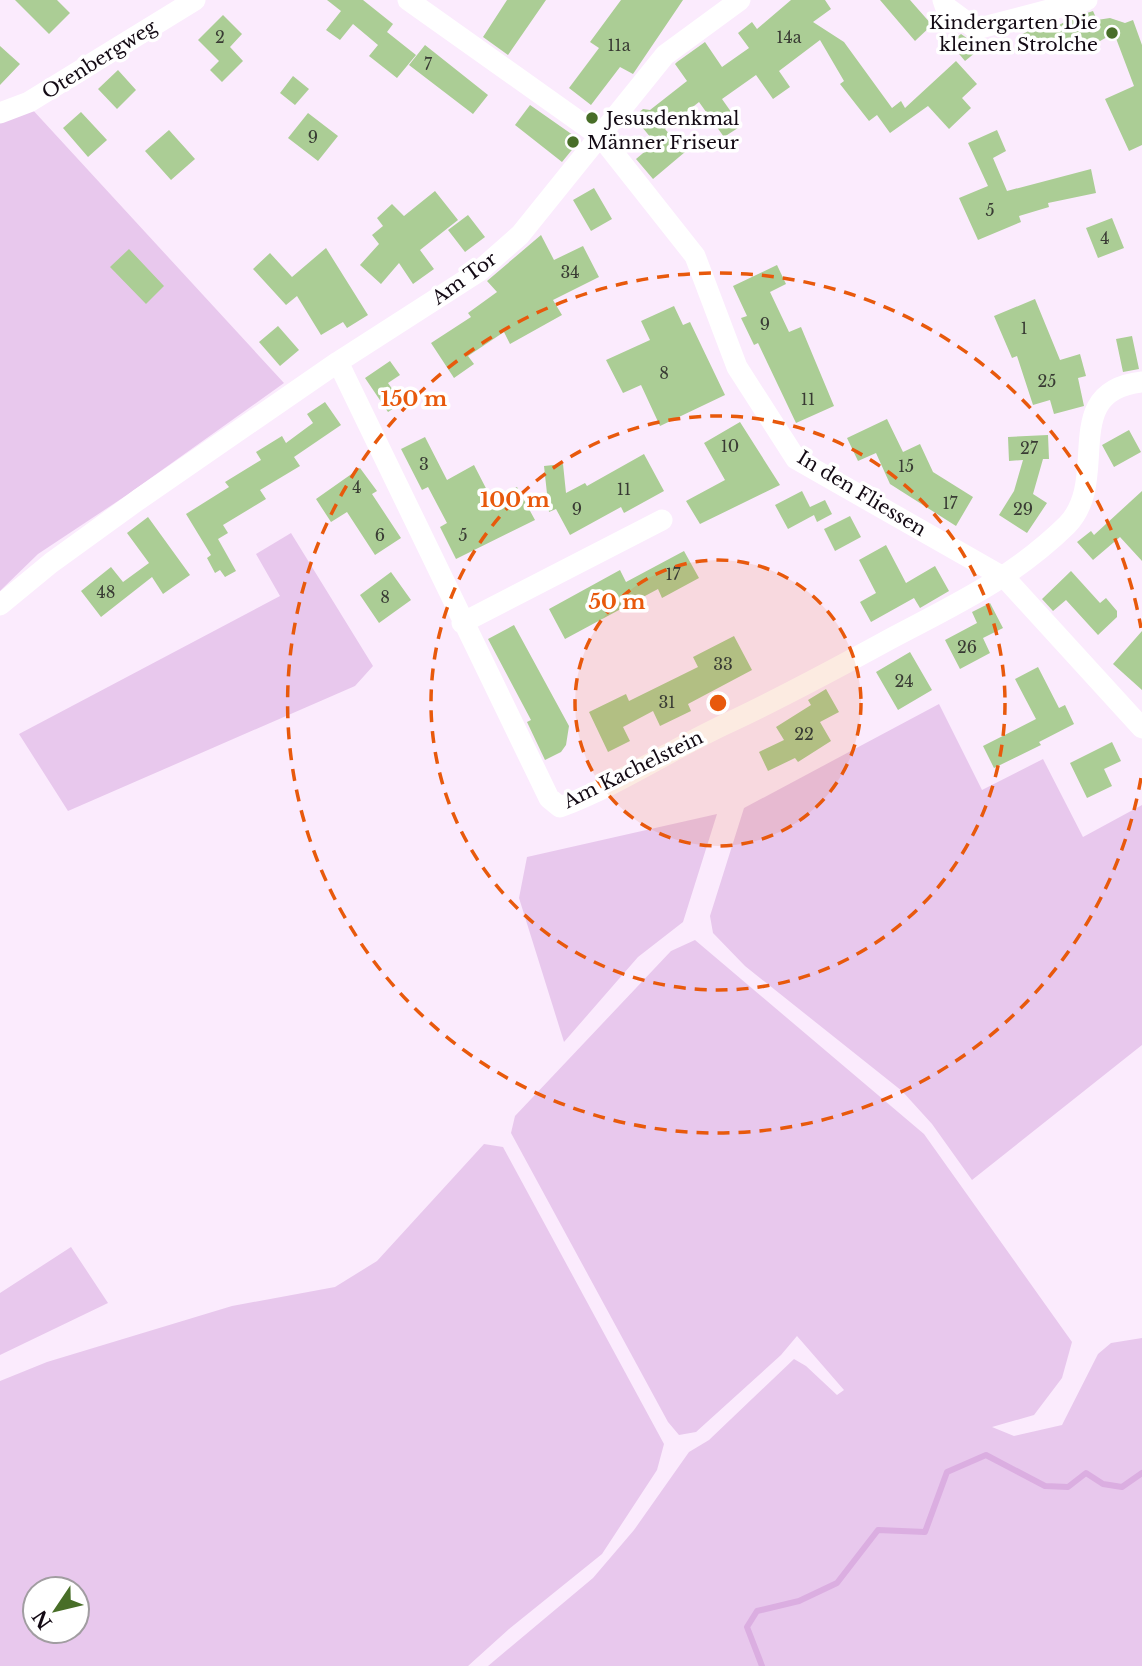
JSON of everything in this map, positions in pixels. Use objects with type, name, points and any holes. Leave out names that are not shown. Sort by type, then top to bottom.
[{"type":"street","name":"Otenbergweg","points":[[0,113],[29,102],[195,0]]},
{"type":"street","name":"In den Fliessen","points":[[408,0],[601,137],[695,256],[737,367],[796,459],[1005,578],[1142,728]]},
{"type":"street","name":"Am Tor","points":[[0,606],[51,563],[138,500],[338,362],[478,272],[520,235],[665,55],[740,0]]},
{"type":"street","points":[[943,0],[945,6],[976,29],[1087,0]]},
{"type":"street","name":"Am Kachelstein","points":[[338,362],[461,623],[549,798],[560,807],[750,714],[1005,578]]},
{"type":"street","points":[[1005,578],[1066,525],[1078,510],[1087,484],[1090,425],[1104,395],[1121,384],[1142,382]]},
{"type":"street","points":[[461,623],[662,520]]},
{"type":"shaded area","points":[[31,108],[284,383],[127,495],[38,554],[0,591],[0,120]]},
{"type":"shaded area","points":[[291,533],[373,666],[355,686],[68,811],[19,734],[280,596],[256,554]]},
{"type":"shaded area","points":[[939,704],[982,790],[1043,759],[1083,837],[1142,805],[1142,1045],[972,1180],[932,1124],[902,1091],[745,966],[713,933],[710,916],[744,808]]},
{"type":"shaded area","points":[[717,814],[683,922],[638,957],[564,1042],[519,898],[527,857]]},
{"type":"shaded area","points":[[695,940],[924,1134],[1072,1342],[1062,1378],[1034,1415],[992,1427],[1014,1436],[1062,1425],[1098,1354],[1111,1343],[1142,1338],[1142,1666],[488,1666],[593,1578],[634,1530],[689,1452],[709,1440],[794,1359],[806,1366],[837,1395],[844,1390],[797,1336],[781,1355],[696,1432],[679,1435],[668,1422],[511,1133],[515,1116],[671,951]]},
{"type":"shaded area","points":[[484,1144],[503,1147],[664,1444],[657,1470],[602,1554],[468,1666],[0,1666],[0,1381],[47,1362],[232,1306],[335,1287],[377,1261]]},
{"type":"shaded area","points":[[71,1247],[108,1303],[0,1355],[0,1293]]},
{"type":"building","points":[[15,0],[57,0],[70,13],[49,34]]},
{"type":"building","points":[[327,0],[363,0],[393,24],[387,32],[416,55],[397,78],[369,56],[378,45],[353,24],[340,40],[326,30],[341,11]]},
{"type":"building","points":[[507,0],[546,0],[508,55],[483,37]]},
{"type":"building","points":[[621,0],[683,0],[633,74],[620,67],[591,105],[569,88],[599,48],[590,42]]},
{"type":"building","points":[[791,0],[825,0],[831,9],[813,22],[844,42],[892,108],[901,101],[905,108],[956,61],[977,84],[962,98],[971,108],[949,129],[928,106],[890,133],[877,115],[869,121],[840,84],[844,81],[820,40],[779,71],[790,87],[773,99],[756,75],[722,99],[741,126],[724,137],[699,102],[665,129],[685,152],[653,179],[636,159],[655,143],[634,117],[643,109],[650,110],[687,81],[675,64],[677,62],[705,42],[722,67],[749,48],[738,33],[752,22],[757,29]]},
{"type":"building","points":[[880,0],[910,0],[932,25],[915,41]]},
{"type":"building","points":[[1093,11],[1097,20],[1110,18],[1125,23],[1133,20],[1142,45],[1142,145],[1129,151],[1105,99],[1134,86],[1114,33],[1088,48],[1081,36],[1044,52],[1041,44],[1028,50],[1022,34],[1045,24],[1048,31],[1072,18]]},
{"type":"building","points":[[223,15],[242,34],[230,47],[243,61],[222,82],[210,70],[219,61],[198,40]]},
{"type":"building","points":[[961,34],[981,48],[965,61],[950,43]]},
{"type":"building","points":[[425,45],[488,95],[473,114],[409,65]]},
{"type":"building","points":[[0,46],[20,64],[0,85]]},
{"type":"building","points":[[118,70],[136,90],[117,109],[98,89]]},
{"type":"building","points":[[293,76],[309,89],[295,105],[280,93]]},
{"type":"building","points":[[530,105],[580,140],[562,162],[515,125]]},
{"type":"building","points":[[81,112],[107,140],[88,157],[63,128]]},
{"type":"building","points":[[308,113],[338,136],[318,161],[288,138]]},
{"type":"building","points":[[169,130],[195,159],[171,180],[145,151]]},
{"type":"building","points":[[997,130],[1006,151],[993,158],[1007,191],[1091,169],[1096,193],[1048,203],[1049,207],[1019,216],[1021,222],[978,240],[959,198],[988,186],[968,143]]},
{"type":"building","points":[[594,188],[612,219],[591,231],[573,200]]},
{"type":"building","points":[[435,191],[458,220],[420,250],[434,269],[413,284],[399,263],[381,284],[360,265],[379,244],[372,235],[383,226],[377,218],[392,204],[404,216]]},
{"type":"building","points":[[468,215],[485,237],[465,252],[448,230]]},
{"type":"building","points":[[1112,218],[1124,248],[1098,258],[1086,228]]},
{"type":"building","points":[[541,235],[554,260],[583,246],[599,277],[553,300],[562,315],[510,344],[504,332],[468,356],[474,364],[454,378],[431,343],[471,317],[468,313],[497,292],[487,281]]},
{"type":"building","points":[[326,248],[368,315],[347,328],[343,322],[321,335],[297,296],[286,305],[253,269],[270,253],[292,277]]},
{"type":"building","points":[[129,249],[164,286],[146,304],[110,267]]},
{"type":"building","points":[[777,265],[786,284],[770,292],[789,332],[801,327],[834,406],[796,423],[758,343],[754,345],[741,318],[747,316],[733,286]]},
{"type":"building","points":[[1035,299],[1060,360],[1080,354],[1086,376],[1078,378],[1084,406],[1054,414],[1050,400],[1033,405],[1017,356],[1012,358],[994,316]]},
{"type":"building","points":[[674,306],[683,325],[690,322],[725,395],[660,426],[641,385],[623,393],[606,360],[650,340],[641,321]]},
{"type":"building","points":[[278,326],[299,350],[280,366],[259,342]]},
{"type":"building","points":[[1132,336],[1139,369],[1123,372],[1116,339]]},
{"type":"building","points":[[390,361],[400,375],[388,383],[402,403],[388,412],[365,378]]},
{"type":"building","points":[[325,402],[341,425],[294,457],[300,466],[260,490],[266,499],[223,525],[228,533],[218,539],[236,571],[225,577],[220,570],[215,573],[207,558],[211,555],[186,514],[229,487],[225,482],[261,460],[256,452],[282,436],[286,443],[313,423],[307,414]]},
{"type":"building","points":[[887,419],[903,452],[920,444],[933,472],[973,497],[956,526],[890,484],[876,453],[858,461],[847,438]]},
{"type":"building","points":[[740,422],[780,485],[700,524],[686,501],[725,480],[704,443]]},
{"type":"building","points":[[1129,430],[1141,452],[1114,467],[1102,445]]},
{"type":"building","points":[[1048,435],[1049,459],[1043,459],[1033,494],[1047,503],[1027,533],[999,515],[1014,491],[1023,460],[1009,461],[1008,437]]},
{"type":"building","points":[[425,437],[447,480],[474,465],[492,500],[517,487],[535,520],[456,559],[440,527],[447,523],[428,487],[422,490],[401,449]]},
{"type":"building","points":[[644,454],[664,491],[624,513],[621,507],[570,535],[556,509],[549,512],[544,466],[563,464],[566,493],[585,483],[587,486]]},
{"type":"building","points":[[360,468],[377,491],[372,494],[401,538],[375,555],[347,512],[331,522],[316,499]]},
{"type":"building","points":[[802,491],[810,507],[825,500],[832,514],[817,522],[814,515],[788,529],[775,505]]},
{"type":"building","points":[[1142,491],[1142,561],[1120,537],[1093,560],[1077,542],[1091,531],[1094,535]]},
{"type":"building","points":[[850,516],[861,537],[835,551],[824,529]]},
{"type":"building","points":[[148,517],[190,575],[163,594],[152,577],[101,617],[81,591],[111,567],[123,582],[149,563],[127,533]]},
{"type":"building","points":[[886,545],[906,583],[935,566],[949,591],[920,608],[914,598],[871,622],[860,602],[876,593],[859,560]]},
{"type":"building","points":[[684,551],[699,578],[662,598],[658,589],[565,639],[549,609],[620,570],[626,582]]},
{"type":"building","points":[[1071,571],[1100,603],[1106,598],[1117,611],[1117,617],[1098,635],[1066,600],[1053,611],[1042,599]]},
{"type":"building","points":[[391,572],[411,600],[379,623],[360,595]]},
{"type":"building","points":[[990,603],[1003,628],[983,638],[990,653],[960,669],[945,640],[977,623],[972,612]]},
{"type":"building","points":[[514,625],[569,726],[566,745],[561,752],[545,760],[527,722],[531,720],[488,639]]},
{"type":"building","points":[[1142,631],[1142,690],[1113,664]]},
{"type":"building","points":[[734,636],[752,670],[688,704],[691,711],[660,726],[653,711],[623,727],[630,741],[608,752],[589,712],[626,694],[629,701],[698,667],[693,657]]},
{"type":"building","points":[[910,652],[932,690],[898,710],[876,672]]},
{"type":"building","points":[[1038,667],[1059,708],[1065,705],[1074,724],[1039,742],[1041,745],[994,768],[983,746],[1036,719],[1015,679]]},
{"type":"building","points":[[826,689],[839,712],[820,722],[831,741],[798,762],[795,758],[768,771],[759,752],[784,740],[776,727],[811,705],[808,700]]},
{"type":"building","points":[[1112,742],[1121,761],[1104,769],[1112,786],[1087,798],[1070,763]]},
{"type":"waterway","points":[[762,1666],[747,1627],[757,1611],[799,1601],[837,1583],[878,1530],[925,1532],[947,1472],[986,1455],[1045,1486],[1068,1487],[1086,1473],[1103,1484],[1122,1487],[1142,1473]]},
{"type":"place","name":"Kindergarten Die kleinen Strolche","points":[[1112,33]]},
{"type":"place","name":"Jesusdenkmal","points":[[592,118]]},
{"type":"place","name":"Männer Friseur","points":[[573,142]]}]
